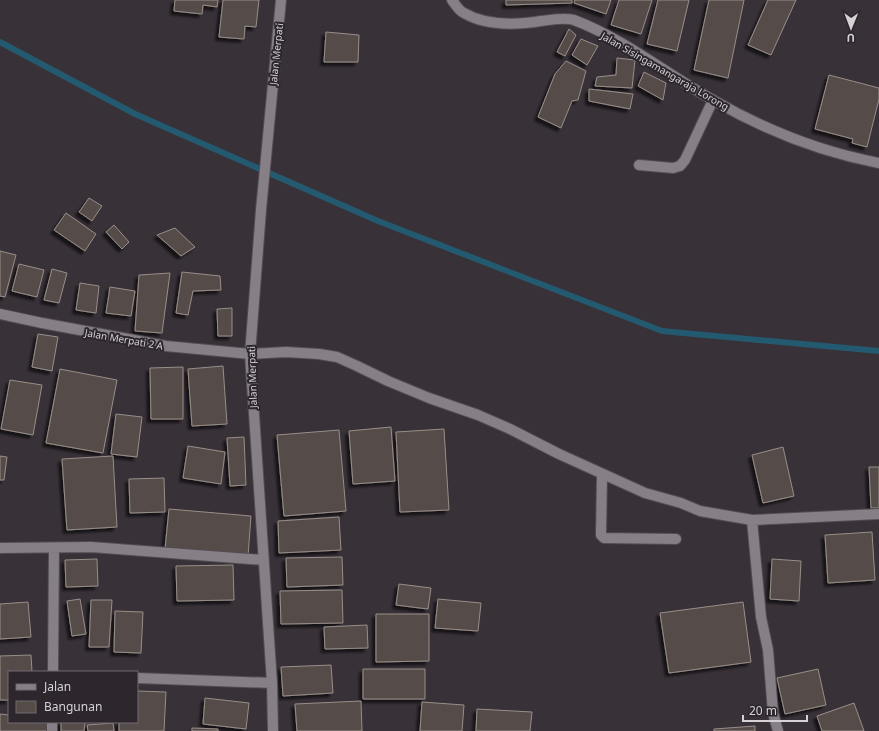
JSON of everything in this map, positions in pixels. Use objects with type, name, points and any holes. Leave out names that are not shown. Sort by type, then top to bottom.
[{"type":"street","name":"Jalan Merpati","points":[[273,731],[272,683],[250,354],[261,210],[282,0]]},
{"type":"street","name":"Jalan Sisingamangaraja Lorong","points":[[452,0],[462,13],[480,20],[495,23],[570,19],[579,22],[648,59],[713,100],[778,133],[803,143],[859,160],[879,164]]},
{"type":"street","points":[[639,166],[673,168],[680,166],[685,160],[713,100]]},
{"type":"street","name":"Jalan Merpati 2 A","points":[[0,314],[42,324],[166,346],[250,354],[286,352],[319,354],[337,357],[388,381],[429,398],[478,415],[510,429],[559,454],[645,493],[681,503],[700,511],[752,520],[879,514]]},
{"type":"street","points":[[602,474],[601,535],[604,538],[676,539]]},
{"type":"street","points":[[752,520],[761,617],[768,650],[773,714],[778,731]]},
{"type":"street","points":[[0,548],[91,547],[264,560]]},
{"type":"street","points":[[53,671],[54,548]]},
{"type":"street","points":[[138,678],[272,683]]},
{"type":"building","points":[[175,0],[218,0],[217,7],[203,5],[202,14],[174,11]]},
{"type":"building","points":[[223,0],[259,0],[256,27],[245,26],[244,39],[219,37]]},
{"type":"building","points":[[506,0],[572,0],[572,3],[506,5]]},
{"type":"building","points":[[575,0],[611,0],[606,14],[574,3]]},
{"type":"building","points":[[619,0],[652,0],[641,34],[611,25]]},
{"type":"building","points":[[658,0],[689,0],[677,51],[647,44]]},
{"type":"building","points":[[709,0],[744,0],[728,78],[694,70]]},
{"type":"building","points":[[768,0],[796,0],[771,55],[748,45]]},
{"type":"building","points":[[569,29],[576,35],[565,56],[557,52]]},
{"type":"building","points":[[326,32],[359,35],[358,62],[324,62]]},
{"type":"building","points":[[581,39],[598,46],[587,65],[572,55]]},
{"type":"building","points":[[617,58],[635,60],[632,88],[595,86],[597,77],[616,75]]},
{"type":"building","points":[[566,61],[586,71],[578,100],[572,101],[561,128],[538,117],[555,74]]},
{"type":"building","points":[[644,72],[666,83],[663,100],[638,86]]},
{"type":"building","points":[[829,75],[879,88],[879,99],[867,147],[852,143],[853,139],[815,129]]},
{"type":"building","points":[[589,89],[633,94],[630,109],[589,101]]},
{"type":"building","points":[[89,198],[102,206],[92,221],[79,212]]},
{"type":"building","points":[[66,213],[96,234],[85,251],[54,230]]},
{"type":"building","points":[[114,225],[129,242],[122,249],[106,232]]},
{"type":"building","points":[[175,228],[195,247],[181,256],[157,235]]},
{"type":"building","points":[[0,251],[16,255],[5,297],[0,296]]},
{"type":"building","points":[[19,264],[44,270],[37,297],[12,291]]},
{"type":"building","points":[[52,269],[67,273],[59,303],[44,300]]},
{"type":"building","points":[[182,272],[220,276],[221,290],[193,291],[188,315],[176,313]]},
{"type":"building","points":[[170,273],[162,333],[135,331],[139,275]]},
{"type":"building","points":[[80,283],[99,286],[96,313],[76,310]]},
{"type":"building","points":[[110,287],[135,291],[131,316],[106,313]]},
{"type":"building","points":[[232,308],[232,336],[218,336],[217,309]]},
{"type":"building","points":[[38,334],[58,337],[52,371],[32,367]]},
{"type":"building","points":[[223,366],[227,424],[192,426],[188,369]]},
{"type":"building","points":[[183,367],[183,419],[151,419],[150,368]]},
{"type":"building","points":[[60,369],[117,380],[103,453],[46,443]]},
{"type":"building","points":[[10,380],[42,385],[33,435],[1,429]]},
{"type":"building","points":[[116,414],[142,417],[137,457],[111,454]]},
{"type":"building","points":[[391,427],[395,481],[353,484],[349,431]]},
{"type":"building","points":[[444,429],[449,510],[400,512],[396,432]]},
{"type":"building","points":[[339,430],[346,511],[284,516],[277,435]]},
{"type":"building","points":[[244,437],[246,485],[230,486],[227,438]]},
{"type":"building","points":[[188,446],[225,452],[221,484],[183,478]]},
{"type":"building","points":[[783,447],[794,496],[763,503],[752,455]]},
{"type":"building","points":[[0,456],[7,457],[4,480],[0,480]]},
{"type":"building","points":[[113,456],[117,527],[67,530],[62,459]]},
{"type":"building","points":[[869,467],[879,467],[879,508],[871,508]]},
{"type":"building","points":[[164,478],[165,512],[130,513],[129,479]]},
{"type":"building","points":[[169,509],[251,516],[248,556],[165,549]]},
{"type":"building","points":[[339,517],[341,550],[279,553],[278,521]]},
{"type":"building","points":[[872,532],[875,580],[828,583],[825,535]]},
{"type":"building","points":[[342,557],[343,585],[287,587],[286,558]]},
{"type":"building","points":[[97,559],[98,586],[66,587],[65,560]]},
{"type":"building","points":[[772,559],[801,561],[799,601],[770,599]]},
{"type":"building","points":[[233,565],[234,600],[177,601],[176,566]]},
{"type":"building","points":[[399,584],[431,588],[428,609],[396,605]]},
{"type":"building","points":[[342,590],[343,623],[281,624],[280,591]]},
{"type":"building","points":[[80,599],[86,634],[72,636],[67,601]]},
{"type":"building","points":[[438,599],[481,603],[478,631],[435,628]]},
{"type":"building","points":[[91,600],[112,600],[109,647],[89,647]]},
{"type":"building","points":[[28,602],[31,637],[0,639],[0,604]]},
{"type":"building","points":[[743,602],[751,662],[669,673],[660,613]]},
{"type":"building","points":[[115,611],[143,612],[141,653],[114,652]]},
{"type":"building","points":[[376,614],[429,614],[429,661],[376,662]]},
{"type":"building","points":[[367,625],[368,648],[325,649],[324,627]]},
{"type":"building","points":[[31,655],[32,671],[8,671],[8,700],[0,700],[0,656]]},
{"type":"building","points":[[331,665],[333,693],[283,696],[281,667]]},
{"type":"building","points":[[363,669],[425,669],[425,699],[363,699]]},
{"type":"building","points":[[818,669],[826,705],[785,714],[777,678]]},
{"type":"building","points":[[138,691],[166,692],[164,731],[119,731],[119,723],[138,723]]},
{"type":"building","points":[[205,698],[249,703],[246,729],[203,724]]},
{"type":"building","points":[[361,701],[362,731],[297,731],[295,704]]},
{"type":"building","points":[[422,702],[464,705],[462,731],[420,731]]},
{"type":"building","points":[[854,703],[864,731],[822,731],[817,716]]},
{"type":"building","points":[[477,709],[532,712],[530,731],[476,731]]},
{"type":"building","points":[[0,714],[8,715],[8,723],[49,723],[48,731],[0,731]]},
{"type":"building","points":[[61,723],[85,723],[84,731],[61,731]]},
{"type":"building","points":[[113,723],[114,731],[88,731],[87,725]]},
{"type":"building","points":[[755,726],[755,731],[714,731],[714,729]]},
{"type":"building","points":[[192,728],[218,729],[218,731],[192,731]]},
{"type":"waterway","points":[[0,42],[135,114],[378,221],[662,331],[879,351]]}]
